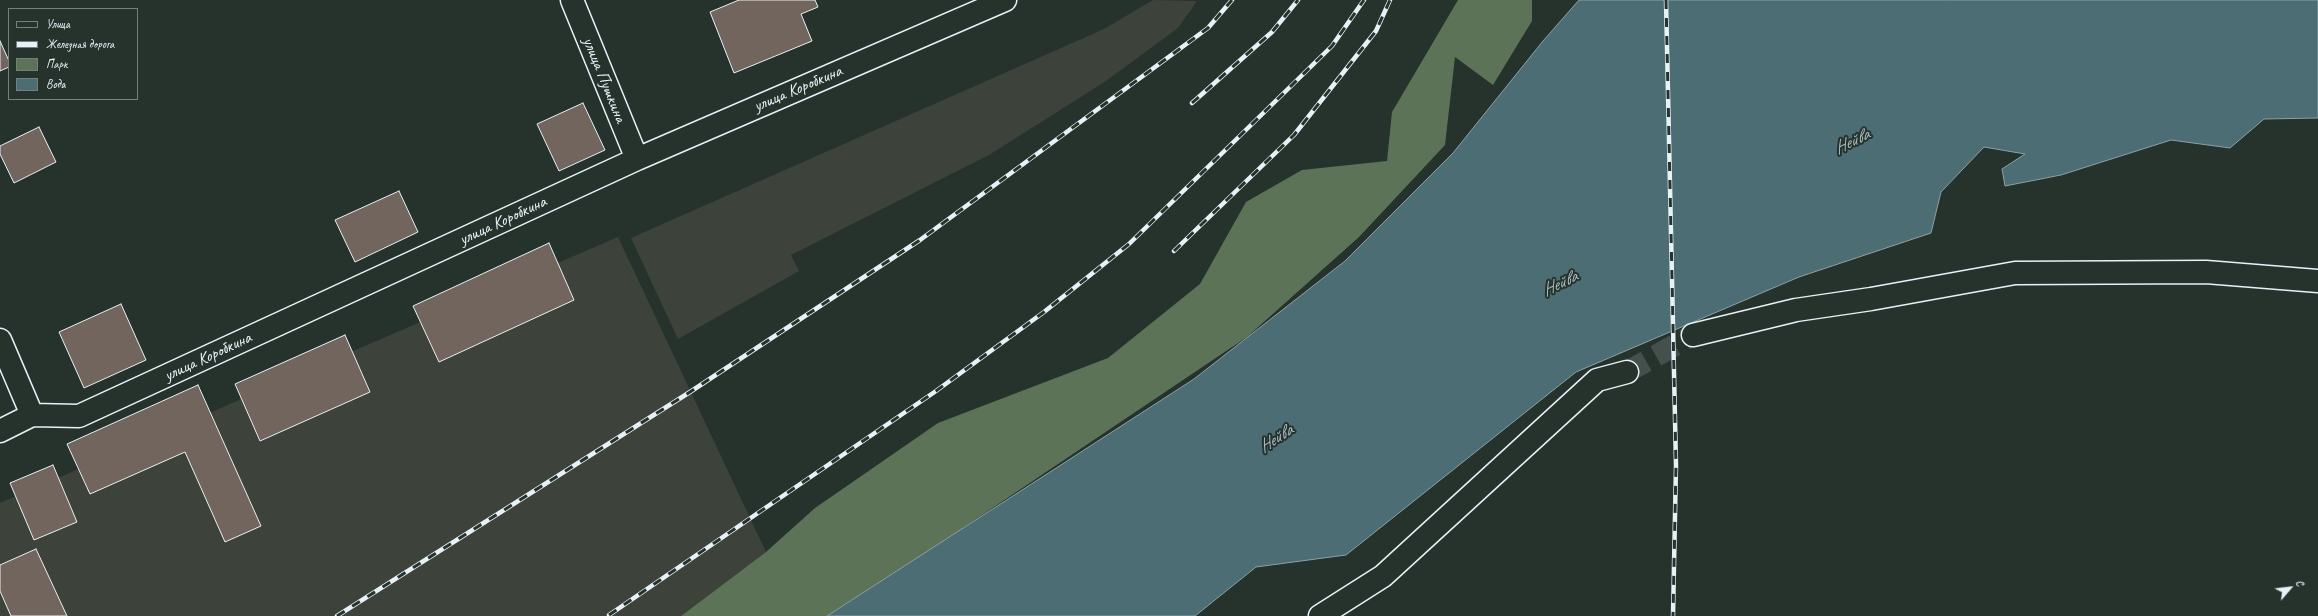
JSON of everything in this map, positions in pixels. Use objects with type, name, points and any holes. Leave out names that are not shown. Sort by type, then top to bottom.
[{"type":"street","name":"улица Пушкина","points":[[572,0],[637,159]]},
{"type":"street","name":"улица Коробкина","points":[[0,431],[32,415],[78,416],[637,159],[1005,0]]},
{"type":"street","points":[[1693,335],[1796,310],[2015,273],[2206,272],[2318,281]]},
{"type":"street","points":[[0,340],[32,415]]},
{"type":"street","points":[[1320,616],[1383,576],[1598,380],[1627,372]]},
{"type":"shaded area","points":[[1153,0],[1197,1],[1178,28],[1106,81],[989,155],[791,255],[799,271],[678,339],[631,238],[1104,29]]},
{"type":"shaded area","points":[[618,237],[766,552],[681,616],[0,616],[0,503]]},
{"type":"green space","points":[[1458,0],[1532,0],[1532,21],[1493,85],[1455,57],[1445,145],[1359,237],[1247,337],[939,544],[827,616],[681,616],[766,552],[815,508],[938,423],[1108,358],[1200,284],[1246,202],[1302,170],[1387,161],[1392,112]]},
{"type":"water","name":"Нейва","points":[[1579,0],[2318,0],[2318,118],[2264,119],[2230,148],[2171,140],[2061,175],[2005,186],[2002,169],[2025,154],[1984,147],[1941,192],[1931,233],[1799,277],[1576,372],[1346,555],[1256,567],[1195,616],[827,616],[1194,379],[1345,261],[1453,153],[1543,41]]},
{"type":"building","points":[[739,0],[815,0],[818,7],[801,14],[812,41],[734,73],[710,12]]},
{"type":"building","points":[[0,41],[8,59],[8,67],[0,71]]},
{"type":"building","points":[[583,103],[605,150],[559,171],[537,124]]},
{"type":"building","points":[[39,127],[56,162],[14,183],[0,154],[0,146]]},
{"type":"building","points":[[399,191],[418,232],[355,262],[335,220]]},
{"type":"building","points":[[549,243],[574,300],[439,362],[413,306]]},
{"type":"building","points":[[121,304],[146,360],[84,388],[59,332]]},
{"type":"building","points":[[345,335],[370,392],[260,441],[235,384]]},
{"type":"building","points":[[198,385],[261,526],[225,542],[185,452],[90,494],[67,444]]},
{"type":"building","points":[[53,465],[77,522],[34,540],[10,483]]},
{"type":"building","points":[[36,549],[67,616],[11,616],[0,591],[0,565]]},
{"type":"tunnel","points":[[1627,372],[1693,335]]},
{"type":"railway","points":[[337,616],[690,392],[920,240],[1208,28],[1232,0]]},
{"type":"railway","points":[[1192,103],[1272,32],[1298,0]]},
{"type":"railway","points":[[609,615],[936,391],[1044,312],[1129,244],[1332,46],[1364,0]]},
{"type":"railway","points":[[1174,251],[1294,135],[1376,31],[1390,0]]},
{"type":"railway","points":[[1666,0],[1676,465],[1673,616]]}]
